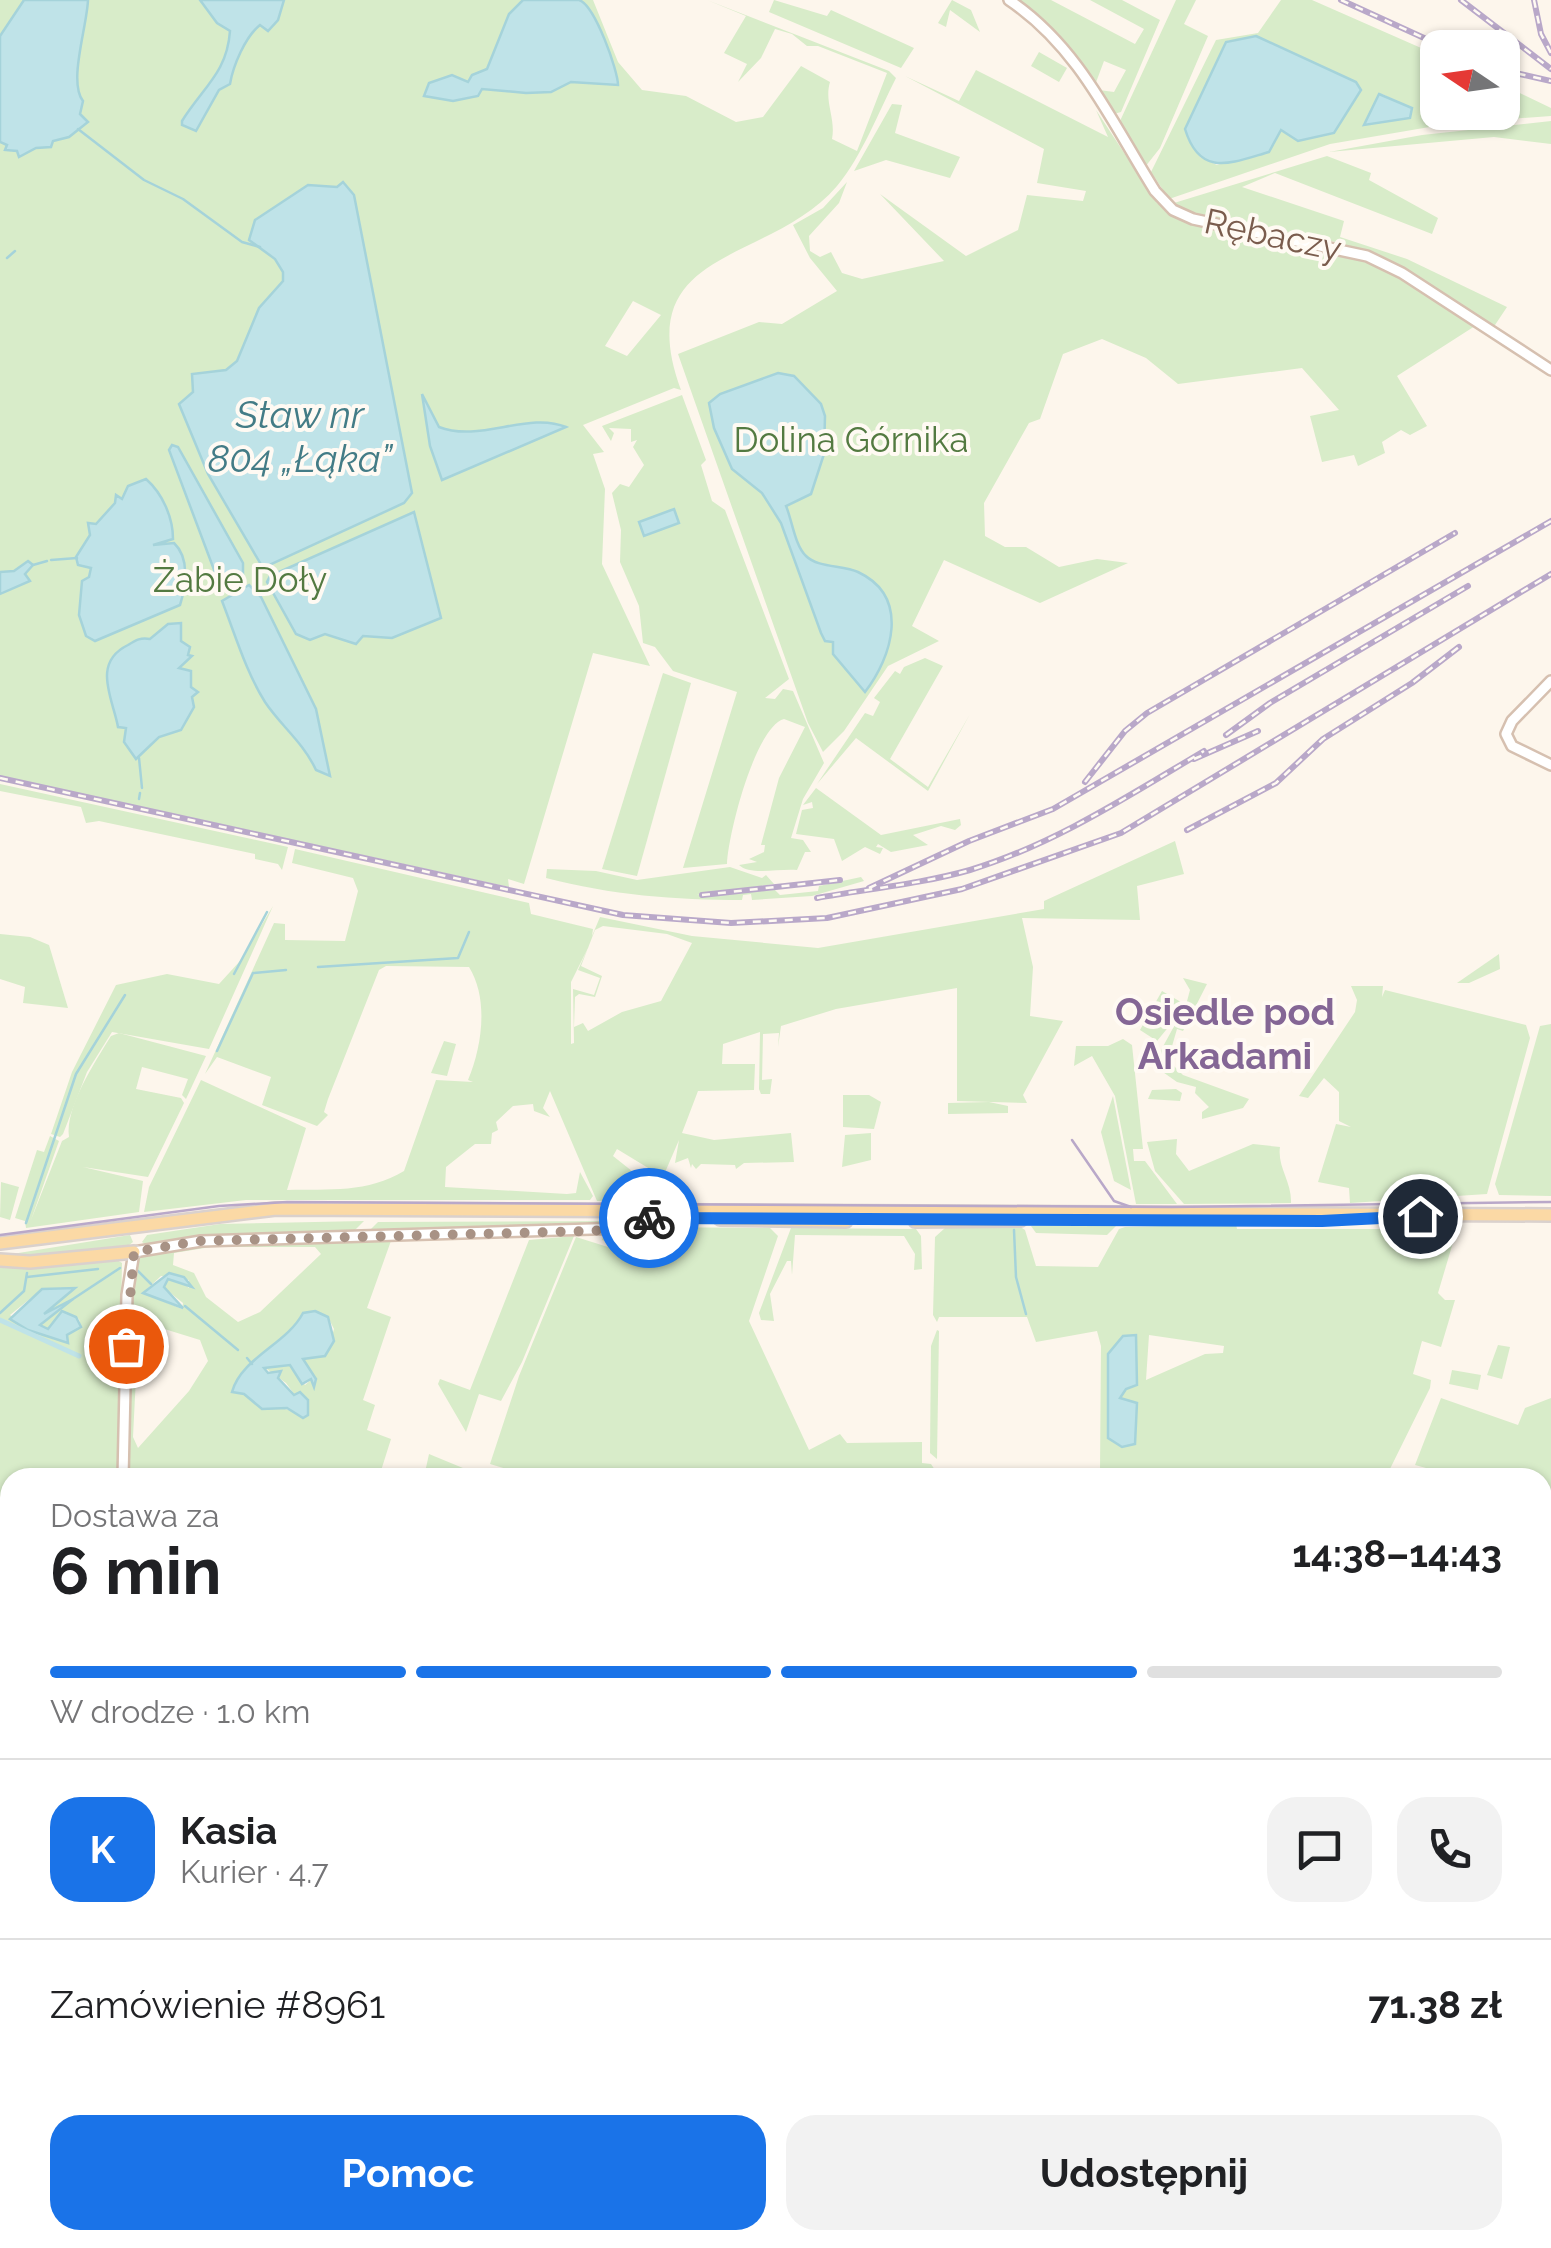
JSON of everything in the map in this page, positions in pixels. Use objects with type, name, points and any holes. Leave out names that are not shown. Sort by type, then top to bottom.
[{"type":"main road","points":[[0,1246],[243,1211],[1170,1220],[1394,1220],[1420,1216]]},
{"type":"main road","points":[[677,1215],[1551,1216]]},
{"type":"main road","points":[[0,1260],[30,1262],[134,1252]]},
{"type":"street","name":"Rębaczy","points":[[1009,0],[1048,28],[1068,50],[1155,191],[1173,210],[1193,218],[1367,256],[1402,273],[1551,370]]},
{"type":"street","points":[[1551,681],[1510,723],[1506,737],[1514,748],[1551,765]]},
{"type":"street","points":[[124,1468],[130,1268],[134,1252],[200,1241],[619,1229],[634,1226],[639,1214]]},
{"type":"green space","name":"Żabie Doły","points":[[0,0],[593,0],[618,62],[642,90],[686,96],[736,122],[763,117],[801,66],[830,82],[832,139],[857,151],[887,73],[818,46],[807,46],[792,34],[775,29],[761,58],[738,82],[747,64],[724,53],[746,16],[707,0],[889,71],[896,78],[862,148],[837,186],[809,212],[714,264],[689,283],[674,308],[670,343],[681,390],[674,388],[583,425],[604,452],[593,454],[605,489],[602,564],[650,666],[593,653],[524,884],[508,879],[509,887],[0,776]],"holes":[[[633,301],[661,315],[627,356],[605,346]]]},
{"type":"green space","points":[[774,0],[827,16],[831,10],[914,48],[901,68],[769,12]]},
{"type":"green space","points":[[952,0],[971,10],[980,32],[950,10],[946,27],[938,23]]},
{"type":"green space","points":[[1014,0],[1051,0],[1135,44],[1144,29],[1090,0],[1122,0],[1160,20],[1121,112],[1114,114],[1099,90],[1114,92],[1126,70],[1104,61],[1095,85],[1059,34]]},
{"type":"green space","points":[[1176,0],[1196,0],[1184,24],[1208,36],[1160,148],[1145,167],[1120,121]]},
{"type":"green space","points":[[1281,0],[1312,0],[1420,48],[1420,129],[1330,144],[1169,199],[1151,172],[1216,40],[1258,33]],"holes":[[[1256,36],[1356,82],[1334,133],[1298,141],[1287,131],[1279,130],[1274,145],[1217,165],[1200,157],[1185,129],[1227,41]],[[1382,94],[1412,108],[1410,118],[1364,125]]]},
{"type":"green space","points":[[1039,52],[1067,68],[1059,82],[1031,66]]},
{"type":"green space","name":"Dolina Górnika","points":[[976,70],[1108,137],[1096,110],[1157,203],[1191,223],[1346,253],[1396,275],[1475,326],[1397,376],[1427,426],[1410,435],[1401,430],[1382,442],[1385,453],[1358,466],[1354,455],[1322,462],[1310,416],[1339,410],[1302,368],[1178,384],[1146,358],[1102,339],[1063,354],[1040,419],[1029,423],[984,503],[985,536],[1005,547],[1026,547],[1059,567],[1097,559],[1128,563],[1040,603],[944,560],[912,626],[939,641],[888,666],[844,731],[823,752],[808,723],[678,354],[759,322],[782,324],[837,291],[810,258],[793,225],[823,208],[847,182],[839,203],[809,236],[810,251],[820,257],[831,252],[842,273],[862,279],[944,261],[880,194],[966,256],[1018,230],[1027,195],[1083,201],[1086,191],[1037,183],[1044,149],[905,76],[959,101]]},
{"type":"green space","points":[[1520,93],[1551,108],[1551,116],[1520,118]]},
{"type":"green space","points":[[892,104],[902,105],[895,133],[960,157],[950,178],[886,160],[854,171]]},
{"type":"green space","points":[[1551,121],[1551,144],[1494,137],[1329,152],[1422,135],[1520,130],[1520,124]]},
{"type":"green space","points":[[1327,156],[1371,173],[1369,180],[1438,218],[1432,234],[1275,173],[1242,187],[1344,221],[1340,237],[1407,259],[1507,307],[1493,328],[1397,266],[1340,243],[1185,211],[1174,203]]},
{"type":"green space","points":[[682,395],[706,460],[701,465],[712,501],[725,510],[789,679],[765,698],[775,699],[783,689],[793,691],[824,763],[803,799],[791,838],[803,840],[811,852],[805,852],[797,870],[758,871],[739,865],[757,862],[749,859],[764,852],[765,845],[761,845],[779,778],[805,727],[784,719],[773,726],[753,761],[732,830],[727,864],[683,868],[737,692],[673,671],[655,647],[643,643],[639,606],[620,562],[621,530],[612,493],[620,484],[629,487],[644,465],[633,447],[637,440],[631,442],[631,429],[609,428],[614,433],[611,441],[602,426]]},
{"type":"green space","points":[[925,658],[943,666],[890,759],[928,787],[970,714],[928,791],[856,738],[817,784],[865,713],[873,716],[880,702],[874,698],[895,671],[900,674],[904,667]]},
{"type":"green space","points":[[663,673],[691,683],[637,876],[602,869]]},
{"type":"green space","points":[[0,784],[288,847],[282,870],[278,864],[255,859],[255,854],[99,821],[86,823],[81,807],[0,791]]},
{"type":"green space","points":[[816,788],[881,835],[960,819],[961,825],[955,830],[941,826],[913,835],[928,845],[891,852],[878,844],[876,847],[883,848],[880,854],[865,847],[842,861],[834,839],[796,834],[802,810],[813,808],[812,802],[803,805]]},
{"type":"green space","points":[[1175,841],[1184,874],[1137,886],[1140,920],[1022,918],[1033,967],[1030,1016],[1063,1021],[1023,1095],[1027,1103],[957,1101],[957,988],[836,1009],[781,1026],[778,1047],[779,1033],[763,1034],[762,1080],[772,1079],[770,1094],[761,1094],[759,1089],[760,1032],[723,1044],[722,1064],[755,1064],[754,1090],[698,1091],[682,1133],[714,1140],[791,1133],[794,1162],[744,1163],[736,1169],[735,1165],[701,1164],[696,1169],[692,1164],[691,1168],[688,1158],[675,1163],[679,1140],[663,1177],[617,1149],[613,1156],[647,1183],[648,1191],[642,1201],[597,1201],[550,1091],[543,1108],[550,1117],[534,1111],[533,1104],[513,1106],[496,1122],[498,1130],[492,1133],[491,1144],[475,1144],[446,1167],[445,1187],[576,1193],[580,1172],[593,1196],[590,1200],[246,1200],[144,1212],[149,1187],[201,1080],[306,1128],[287,1190],[362,1186],[404,1171],[436,1080],[473,1082],[468,1080],[480,1038],[481,1008],[469,967],[386,966],[379,970],[328,1099],[324,1112],[328,1115],[317,1126],[262,1105],[271,1077],[217,1057],[205,1074],[274,923],[285,924],[285,940],[345,941],[358,891],[353,878],[292,863],[295,849],[529,903],[531,914],[593,929],[592,936],[600,917],[692,936],[818,948],[1044,909],[1044,901]],"holes":[[[603,926],[667,934],[692,943],[661,1001],[622,1012],[588,1031],[583,1023],[574,1027],[575,997],[595,997],[602,976],[581,966],[588,949],[578,970],[600,978],[594,995],[573,989],[571,1044],[571,982],[595,930]]]},
{"type":"green space","points":[[730,867],[762,878],[766,875],[774,884],[696,895],[775,890],[780,895],[818,891],[819,886],[861,877],[864,881],[812,896],[752,900],[751,894],[743,895],[742,900],[643,895],[546,878],[547,869],[596,871],[637,880]]},
{"type":"green space","points":[[273,906],[209,1049],[112,1032],[87,1072],[63,1134],[51,1134],[72,1072],[116,985],[167,974],[219,984],[240,961]]},
{"type":"green space","points":[[0,934],[30,937],[49,945],[68,1008],[23,1003],[25,987],[0,979]]},
{"type":"green space","points":[[1499,954],[1500,969],[1469,983],[1457,983]]},
{"type":"green space","points":[[1183,978],[1207,984],[1183,1031],[1177,1029],[1168,1060],[1183,1075],[1249,1099],[1243,1108],[1202,1119],[1202,1112],[1209,1107],[1195,1093],[1196,1087],[1177,1082],[1160,1070],[1160,1052],[1184,1008],[1157,1041],[1140,1030],[1162,991],[1186,1005],[1190,990]]},
{"type":"green space","points":[[1351,986],[1383,986],[1382,997],[1385,990],[1526,1025],[1530,1038],[1487,1194],[1350,1203],[1349,1188],[1318,1182],[1336,1124],[1351,1127],[1339,1121],[1339,1092],[1324,1078],[1308,1098],[1299,1096],[1355,1012],[1357,1000]]},
{"type":"green space","points":[[1551,1024],[1551,1196],[1499,1195],[1495,1184],[1540,1026]]},
{"type":"green space","points":[[119,1033],[206,1056],[186,1099],[182,1095],[188,1079],[142,1067],[136,1089],[181,1098],[184,1103],[148,1177],[83,1167],[143,1181],[139,1212],[26,1228],[25,1221],[15,1218],[37,1150],[44,1152],[50,1136],[59,1141],[31,1220],[62,1141],[69,1137],[72,1112],[82,1085],[111,1036]]},
{"type":"green space","points":[[1123,1039],[1132,1045],[1143,1149],[1133,1149],[1134,1161],[1145,1161],[1177,1204],[1136,1204],[1115,1096],[1092,1056],[1074,1066],[1076,1046],[1108,1046]]},
{"type":"green space","points":[[444,1041],[456,1044],[447,1076],[431,1073]]},
{"type":"green space","points":[[1176,1089],[1182,1093],[1180,1101],[1148,1099],[1152,1090]]},
{"type":"green space","points":[[843,1095],[869,1095],[881,1102],[874,1129],[843,1127]]},
{"type":"green space","points":[[1113,1096],[1131,1190],[1114,1181],[1101,1132]]},
{"type":"green space","points":[[989,1102],[1008,1106],[1008,1113],[948,1114],[948,1103]]},
{"type":"green space","points":[[871,1133],[871,1160],[842,1167],[845,1135]]},
{"type":"green space","points":[[1177,1139],[1176,1154],[1189,1171],[1253,1144],[1280,1147],[1291,1203],[1184,1204],[1155,1171],[1147,1142]]},
{"type":"green space","points":[[1,1182],[19,1187],[10,1220],[0,1217]]},
{"type":"green space","points":[[364,1221],[351,1234],[148,1246],[142,1242],[147,1235],[220,1224]]},
{"type":"green space","points":[[625,1221],[619,1226],[366,1234],[378,1222]]},
{"type":"green space","points":[[1236,1224],[1237,1229],[1457,1229],[1438,1293],[1445,1300],[1455,1300],[1441,1347],[1422,1341],[1413,1374],[1431,1380],[1430,1388],[1390,1468],[1100,1468],[1101,1346],[1097,1331],[1036,1342],[1027,1317],[939,1317],[937,1322],[933,1315],[935,1237],[945,1228],[1019,1226],[1025,1230],[1036,1266],[1098,1267],[1119,1229]],"holes":[[[1149,1335],[1224,1346],[1223,1353],[1205,1354],[1146,1380]]]},
{"type":"green space","points":[[1117,1225],[1107,1235],[1036,1233],[1031,1226]]},
{"type":"green space","points":[[644,1227],[770,1228],[778,1236],[749,1321],[809,1450],[840,1434],[847,1443],[922,1442],[922,1463],[934,1468],[503,1468],[490,1464],[519,1376],[576,1237],[624,1252],[626,1247],[602,1240],[604,1234],[633,1233]]},
{"type":"green space","points":[[791,1228],[916,1229],[921,1236],[922,1269],[914,1270],[915,1254],[904,1236],[795,1235],[792,1275],[791,1261],[787,1261],[770,1294],[774,1321],[761,1320],[759,1313]]},
{"type":"green space","points":[[130,1235],[133,1242],[124,1249],[28,1259],[0,1256]]},
{"type":"green space","points":[[574,1236],[522,1362],[501,1401],[479,1394],[466,1432],[438,1384],[440,1379],[470,1390],[529,1240]]},
{"type":"green space","points":[[392,1238],[367,1308],[391,1317],[363,1400],[375,1405],[367,1430],[391,1439],[382,1468],[126,1468],[131,1267],[147,1251],[201,1241]],"holes":[[[211,1247],[315,1247],[321,1254],[260,1312],[238,1322],[206,1297],[194,1273],[173,1265],[174,1253]],[[161,1276],[189,1280],[189,1288],[179,1280],[167,1279],[163,1287],[183,1303],[182,1309],[143,1293]],[[315,1311],[328,1317],[334,1329],[327,1353],[303,1358],[316,1385],[312,1379],[305,1385],[290,1365],[264,1367],[286,1383],[308,1413],[301,1417],[250,1400],[237,1380],[258,1356],[291,1334],[303,1313]],[[145,1323],[200,1340],[208,1361],[189,1391],[138,1448],[133,1437],[138,1336]]]},
{"type":"green space","points":[[112,1257],[122,1263],[118,1468],[0,1468],[0,1263]],"holes":[[[42,1289],[75,1289],[43,1315],[67,1302],[39,1326],[48,1329],[62,1311],[79,1319],[81,1327],[56,1340],[28,1330],[10,1315]]]},
{"type":"green space","points":[[937,1330],[937,1459],[930,1453],[931,1346]]},
{"type":"green space","points":[[1498,1345],[1510,1347],[1502,1379],[1487,1375]]},
{"type":"green space","points":[[1452,1370],[1481,1375],[1478,1390],[1449,1384]]},
{"type":"green space","points":[[1441,1398],[1518,1425],[1525,1408],[1551,1398],[1551,1468],[1415,1465]]},
{"type":"green space","points":[[429,1454],[463,1468],[426,1468]]},
{"type":"water","points":[[24,0],[88,0],[77,81],[83,101],[80,114],[88,122],[69,137],[53,141],[51,147],[36,148],[19,157],[17,151],[5,150],[7,145],[0,142],[0,36]]},
{"type":"water","points":[[200,0],[284,0],[278,20],[268,31],[260,25],[249,37],[230,84],[219,90],[196,131],[182,125],[182,121],[219,69],[230,31],[217,23]]},
{"type":"water","points":[[523,0],[579,0],[585,5],[604,39],[618,85],[571,82],[551,92],[526,93],[482,89],[478,96],[453,101],[424,96],[429,83],[452,75],[468,82],[472,75],[487,69],[509,14]]},
{"type":"water","points":[[1256,36],[1356,82],[1361,90],[1334,133],[1298,141],[1281,130],[1269,152],[1230,162],[1208,161],[1191,145],[1185,129],[1226,42]]},
{"type":"water","points":[[1379,94],[1412,108],[1410,118],[1364,125]]},
{"type":"water","name":"Staw nr 804 „Łąka”","points":[[343,182],[354,195],[412,493],[404,503],[263,568],[208,474],[179,404],[193,392],[192,374],[226,370],[237,361],[259,308],[283,281],[283,272],[275,259],[249,240],[255,220],[308,185],[337,187]]},
{"type":"water","points":[[778,373],[794,376],[821,404],[825,416],[824,454],[811,494],[786,506],[799,546],[811,560],[858,572],[875,583],[891,612],[889,645],[865,692],[833,654],[833,642],[825,641],[821,633],[781,523],[762,493],[732,469],[714,428],[709,403],[720,394]]},
{"type":"water","points":[[422,394],[439,427],[455,431],[536,422],[566,427],[442,480],[430,446]]},
{"type":"water","points":[[172,445],[178,447],[243,563],[243,576],[223,583],[216,575],[169,450]]},
{"type":"water","points":[[146,479],[162,499],[173,531],[173,539],[153,545],[174,543],[183,556],[185,581],[180,605],[95,641],[86,636],[79,615],[82,581],[89,577],[91,568],[78,565],[76,557],[90,535],[88,523],[96,524],[115,503],[116,495],[122,499],[128,486]]},
{"type":"water","points":[[674,509],[679,523],[644,536],[639,522]]},
{"type":"water","points":[[414,512],[441,618],[392,638],[363,636],[356,644],[325,634],[310,640],[296,634],[267,582],[270,576]]},
{"type":"water","points":[[28,561],[33,565],[25,574],[30,581],[0,594],[0,572],[14,571]]},
{"type":"water","points":[[249,585],[261,597],[316,709],[330,776],[316,770],[265,702],[246,666],[222,601]]},
{"type":"water","points":[[181,623],[181,641],[190,647],[188,655],[192,656],[179,668],[191,671],[191,687],[198,692],[192,697],[194,707],[181,730],[159,737],[136,759],[124,742],[126,728],[118,727],[107,682],[110,661],[134,642],[150,639],[168,624]]},
{"type":"water","points":[[169,1273],[184,1277],[192,1287],[168,1279],[164,1287],[183,1308],[143,1293]]},
{"type":"water","points":[[75,1288],[44,1314],[73,1299],[40,1325],[48,1329],[62,1311],[76,1317],[81,1327],[67,1335],[68,1343],[28,1330],[10,1319],[42,1289]]},
{"type":"water","points":[[315,1311],[328,1317],[334,1341],[325,1356],[303,1359],[316,1379],[314,1387],[311,1379],[302,1384],[290,1365],[264,1368],[268,1373],[281,1371],[278,1378],[294,1395],[300,1392],[308,1400],[308,1415],[303,1418],[287,1408],[262,1409],[244,1394],[232,1392],[254,1360],[286,1334],[303,1313]]},
{"type":"water","points":[[1136,1335],[1137,1385],[1126,1389],[1120,1398],[1137,1403],[1135,1444],[1122,1447],[1108,1438],[1108,1354],[1123,1336]]},
{"type":"waterway","points":[[78,129],[144,180],[183,199],[242,242],[260,247]]},
{"type":"waterway","points":[[7,258],[15,251]]},
{"type":"waterway","points":[[51,560],[77,558]]},
{"type":"waterway","points":[[33,565],[47,561]]},
{"type":"waterway","points":[[139,758],[142,788]]},
{"type":"waterway","points":[[139,799],[140,793]]},
{"type":"waterway","points":[[234,974],[267,912]]},
{"type":"waterway","points":[[318,967],[458,958],[469,932]]},
{"type":"waterway","points":[[217,1051],[253,973],[286,970]]},
{"type":"waterway","points":[[26,1223],[76,1074],[125,995]]},
{"type":"waterway","points":[[1014,1230],[1016,1277],[1026,1314]]},
{"type":"waterway","points":[[73,1299],[120,1268]]},
{"type":"waterway","points":[[135,1268],[151,1284]]},
{"type":"waterway","points":[[27,1277],[98,1269]]},
{"type":"waterway","points":[[0,1313],[24,1291],[27,1273]]},
{"type":"waterway","points":[[185,1306],[238,1350]]},
{"type":"waterway","points":[[0,1320],[79,1356]]},
{"type":"waterway","points":[[247,1358],[252,1364]]},
{"type":"tram line","points":[[1072,1140],[1114,1201],[1131,1207]]},
{"type":"tram line","points":[[0,1235],[219,1206],[287,1202],[1172,1207],[1551,1202]]},
{"type":"railway","points":[[1341,0],[1420,36]]},
{"type":"railway","points":[[1461,0],[1551,69]]},
{"type":"railway","points":[[1534,0],[1541,34],[1551,53]]},
{"type":"railway","points":[[1520,74],[1551,81]]},
{"type":"railway","points":[[869,888],[969,841],[1053,809],[1551,521]]},
{"type":"railway","points":[[1085,782],[1125,731],[1147,713],[1455,533]]},
{"type":"railway","points":[[0,778],[623,915],[731,923],[827,918],[962,889],[1121,833],[1551,574]]},
{"type":"railway","points":[[1226,735],[1270,703],[1468,586]]},
{"type":"railway","points":[[1187,830],[1276,783],[1323,739],[1412,683],[1459,647]]},
{"type":"railway","points":[[1194,759],[1258,731]]},
{"type":"railway","points":[[817,898],[932,879],[1001,859],[1090,818],[1204,751]]},
{"type":"railway","points":[[702,895],[840,880]]},
{"type":"way so far","points":[[126,1346],[128,1282],[134,1252],[200,1241],[593,1231],[632,1227],[636,1218],[649,1218]]},
{"type":"district","name":"Osiedle pod Arkadami","points":[[1225,1034]]},
{"type":"route","points":[[649,1218],[975,1222],[1322,1221],[1420,1216]]}]
